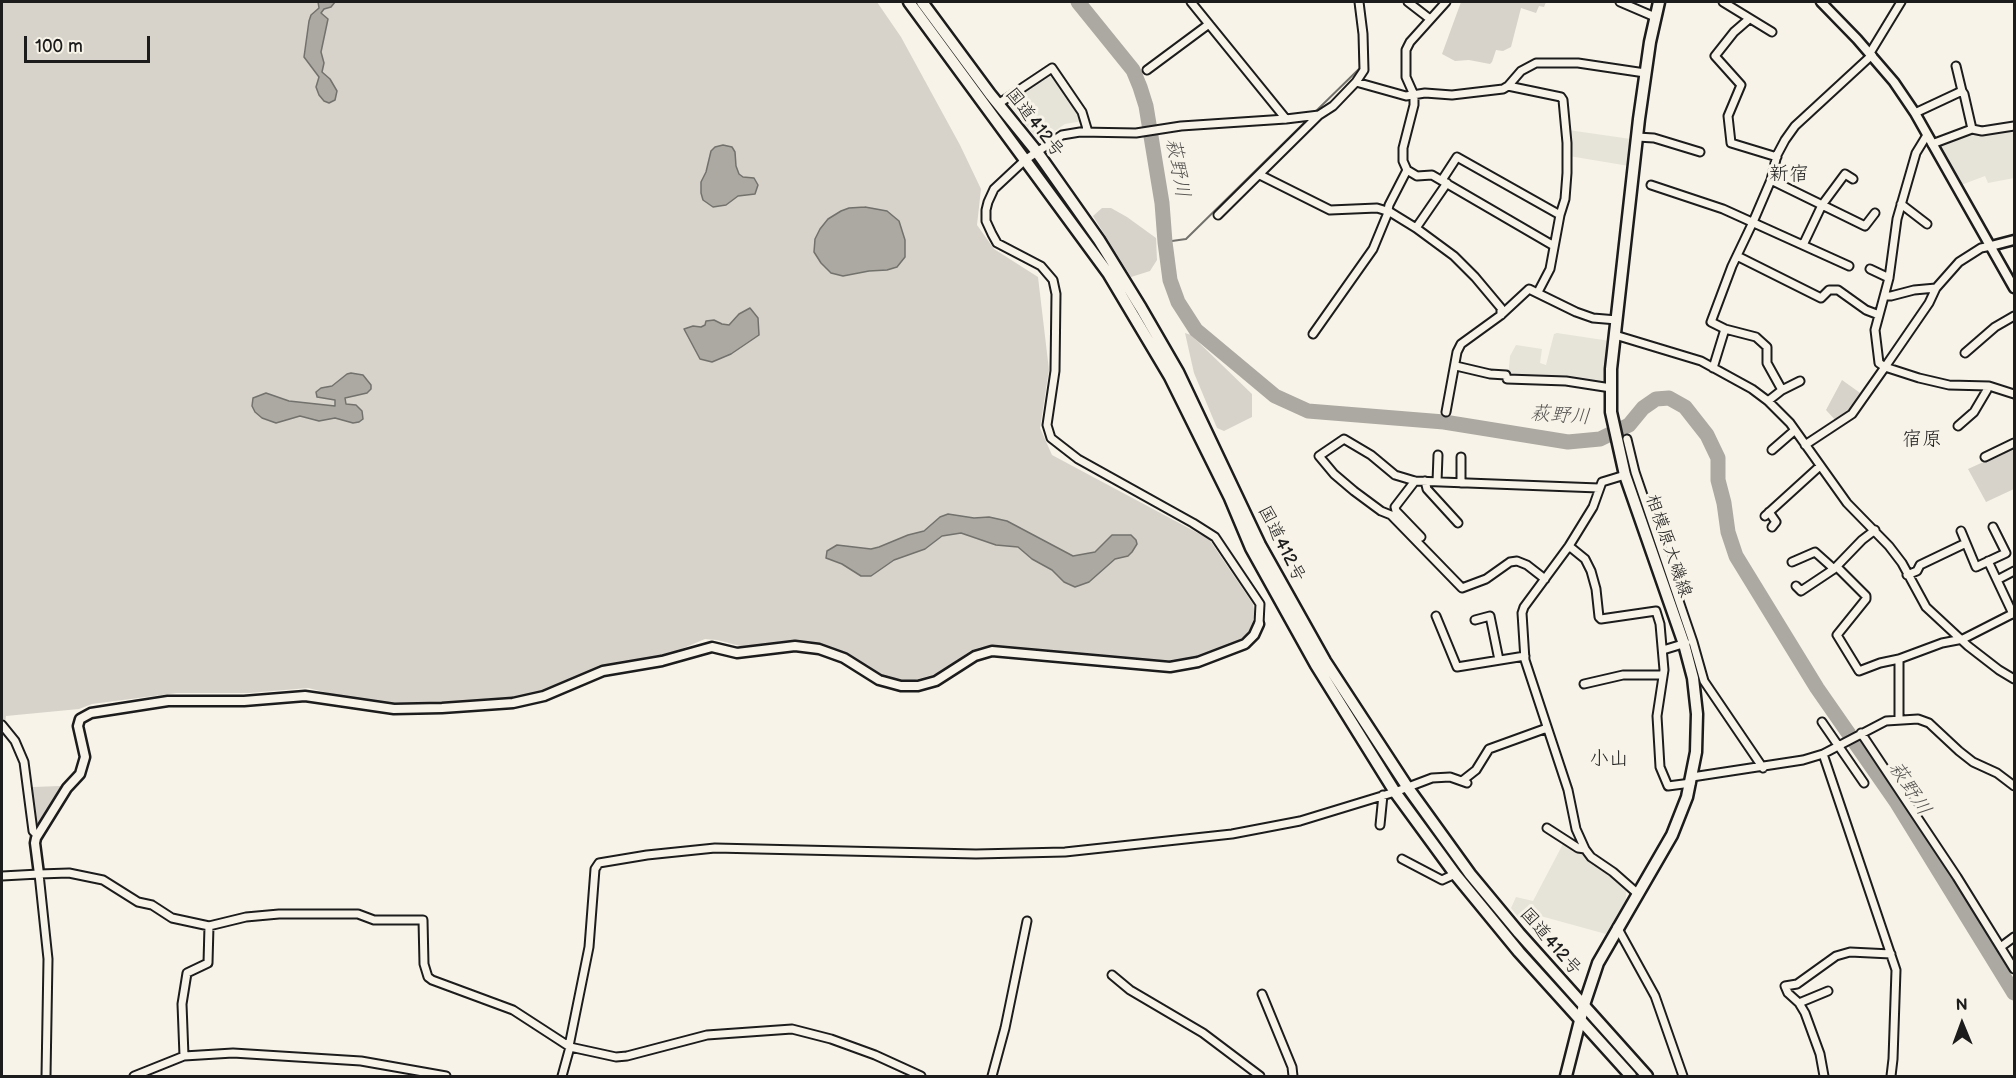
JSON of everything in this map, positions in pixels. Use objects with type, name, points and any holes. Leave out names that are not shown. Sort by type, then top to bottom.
[{"type":"main road","name":"国道412号","points":[[909,2],[1108,273],[1133,313],[1170,377],[1230,498],[1251,548],[1316,665],[1395,792],[1455,873],[1519,952],[1631,1077]]},
{"type":"main road","name":"国道412号","points":[[922,2],[1037,152],[1099,240],[1178,372],[1260,545],[1325,661],[1408,788],[1470,874],[1519,933],[1647,1077]]},
{"type":"main road","name":"相模原大磯線","points":[[1566,1077],[1584,1005],[1598,963],[1672,835],[1692,780],[1696,752],[1697,714],[1689,643],[1625,475],[1613,423],[1611,388],[1637,137],[1645,73],[1659,2]]},
{"type":"street","points":[[1191,2],[1286,119]]},
{"type":"street","points":[[1218,215],[1319,115],[1333,106],[1364,70],[1359,2]]},
{"type":"street","points":[[1408,2],[1430,19]]},
{"type":"street","points":[[1446,2],[1410,42],[1406,50],[1406,77],[1414,95],[1414,105],[1403,148],[1403,161],[1407,170],[1417,176],[1432,175],[1554,246]]},
{"type":"street","points":[[1620,2],[1655,17]]},
{"type":"street","points":[[1723,2],[1772,32]]},
{"type":"street","points":[[1821,2],[1894,81],[1915,113],[2014,288]]},
{"type":"street","points":[[1782,390],[1767,363],[1767,347],[1756,337],[1725,329],[1711,322],[1771,180],[1777,157],[1795,126],[1871,54],[1901,2]]},
{"type":"street","points":[[1749,19],[1734,32],[1715,56],[1741,85],[1728,116],[1731,143],[1777,157]]},
{"type":"street","points":[[1147,70],[1209,24]]},
{"type":"street","points":[[1356,82],[1406,96],[1425,93],[1452,95],[1503,89],[1521,71],[1536,63],[1578,63],[1645,73]]},
{"type":"street","points":[[1956,66],[1972,129]]},
{"type":"street","points":[[998,104],[1052,68],[1082,112],[1088,132]]},
{"type":"street","points":[[1508,86],[1561,97],[1563,100],[1567,143],[1565,199],[1550,269],[1538,292]]},
{"type":"street","points":[[1915,113],[1962,91]]},
{"type":"street","points":[[46,1077],[48,959],[34,843],[67,788],[80,774],[85,757],[78,726],[80,719],[91,713],[168,701],[244,701],[305,696],[394,709],[513,703],[544,696],[603,671],[662,661],[712,646],[736,653],[795,646],[819,649],[849,660],[879,680],[901,686],[918,686],[936,681],[970,658],[992,651],[1170,667],[1198,662],[1245,644],[1254,635],[1259,624],[1260,604],[1215,537],[1193,522],[1078,459],[1060,446],[1048,433],[1047,425],[1055,371],[1056,294],[1053,280],[1041,266],[997,243],[987,220],[988,202],[994,189],[1025,160],[1062,135],[1088,132],[1136,134],[1160,129],[1319,115]]},
{"type":"street","points":[[1932,144],[1972,129],[1982,131],[2014,126]]},
{"type":"street","points":[[1927,135],[1916,153],[1897,219],[1889,278],[1875,330],[1879,363],[1919,378],[1949,385],[1987,386],[2014,394]]},
{"type":"street","points":[[1637,137],[1654,138],[1696,149]]},
{"type":"street","points":[[1416,228],[1457,158],[1483,168],[1560,215]]},
{"type":"street","points":[[1313,334],[1373,249],[1389,205],[1407,170]]},
{"type":"street","points":[[1803,245],[1822,205],[1842,172],[1853,179]]},
{"type":"street","points":[[1260,175],[1330,210],[1377,208],[1387,211],[1416,228],[1454,256],[1501,308],[1501,315]]},
{"type":"street","points":[[1771,180],[1865,226],[1875,213]]},
{"type":"street","points":[[1651,185],[1723,209],[1849,266]]},
{"type":"street","points":[[1901,204],[1927,224]]},
{"type":"street","points":[[1805,445],[1851,414],[1929,303],[1936,288],[1959,262],[1981,248],[2014,240]]},
{"type":"street","points":[[1737,256],[1821,298],[1829,290],[1838,290],[1866,310],[1879,315]]},
{"type":"street","points":[[1870,269],[1889,278]]},
{"type":"street","points":[[1885,296],[1936,288]]},
{"type":"street","points":[[1446,411],[1457,352],[1461,344],[1501,315],[1529,289],[1593,318],[1617,320]]},
{"type":"street","points":[[1970,351],[1992,325],[2014,316]]},
{"type":"street","points":[[1713,368],[1725,329]]},
{"type":"street","points":[[1615,336],[1701,361],[1752,389],[1768,401],[1790,423],[1847,503],[1875,530],[1902,563],[1926,607],[1998,670],[2014,680]]},
{"type":"street","points":[[1456,366],[1490,374],[1506,375],[1507,379],[1566,381],[1611,388]]},
{"type":"street","points":[[1768,401],[1782,390],[1800,381]]},
{"type":"street","points":[[1963,425],[1974,412],[1987,386]]},
{"type":"street","points":[[1772,450],[1795,430]]},
{"type":"street","points":[[1545,579],[1527,565],[1510,561],[1486,579],[1460,589],[1391,515],[1381,511],[1354,491],[1334,474],[1319,456],[1344,439],[1371,455],[1395,475],[1415,481],[1599,488]]},
{"type":"street","points":[[1627,439],[1635,472],[1689,643],[1704,681],[1763,768]]},
{"type":"street","points":[[1985,457],[2014,442]]},
{"type":"street","points":[[1437,455],[1437,482]]},
{"type":"street","points":[[1461,457],[1461,483]]},
{"type":"street","points":[[1776,523],[1767,514],[1820,466]]},
{"type":"street","points":[[1625,475],[1602,482],[1593,507],[1522,613],[1525,656],[1568,790],[1576,829],[1591,857],[1613,872],[1638,894]]},
{"type":"street","points":[[1415,481],[1395,507],[1396,511],[1411,522],[1421,537]]},
{"type":"street","points":[[1425,482],[1427,489],[1458,523]]},
{"type":"street","points":[[1961,531],[1976,567],[2006,553],[1993,527]]},
{"type":"street","points":[[1796,586],[1802,591],[1835,568],[1875,530]]},
{"type":"street","points":[[1907,575],[1917,571],[1920,565],[1966,543]]},
{"type":"street","points":[[1569,546],[1585,559],[1591,571],[1596,589],[1599,617],[1602,620],[1656,611],[1663,650],[1663,675],[1657,716],[1662,772],[1668,786],[1823,754],[1886,721],[1918,719],[1929,723],[1973,762],[1997,773],[2014,786]]},
{"type":"street","points":[[1792,562],[1804,560],[1815,552],[1866,598],[1838,634],[1859,671],[1942,643],[1963,639],[2014,613],[1988,561]]},
{"type":"street","points":[[1997,580],[2014,571]]},
{"type":"street","points":[[1436,616],[1457,667],[1525,656]]},
{"type":"street","points":[[1475,620],[1490,616],[1499,660]]},
{"type":"street","points":[[1663,650],[1689,643]]},
{"type":"street","points":[[1899,659],[1899,720]]},
{"type":"street","points":[[1584,684],[1623,675],[1663,675]]},
{"type":"street","points":[[1822,722],[1864,783]]},
{"type":"street","points":[[2,725],[15,741],[24,762],[33,831],[38,835]]},
{"type":"street","points":[[562,1077],[589,948],[595,869],[599,863],[715,848],[976,854],[1065,852],[1232,834],[1300,821],[1408,788],[1432,778],[1450,777],[1464,782],[1476,770],[1489,749],[1547,728]]},
{"type":"street","points":[[1859,734],[2002,946],[2014,969]]},
{"type":"street","points":[[1823,754],[1896,970],[1891,1077]]},
{"type":"street","points":[[1380,825],[1383,795]]},
{"type":"street","points":[[1547,828],[1578,848],[1585,849]]},
{"type":"street","points":[[1402,859],[1442,880],[1455,873]]},
{"type":"street","points":[[2,876],[69,873],[103,880],[138,902],[152,905],[172,918],[209,926],[246,917],[279,914],[358,914],[374,920],[423,920],[424,964],[428,977],[513,1010],[569,1047],[610,1056],[627,1056],[707,1035],[792,1029],[842,1043],[921,1077]]},
{"type":"street","points":[[992,1077],[1027,921]]},
{"type":"street","points":[[184,1056],[182,1004],[187,973],[208,963],[209,926]]},
{"type":"street","points":[[1617,927],[1655,996],[1683,1077]]},
{"type":"street","points":[[2002,946],[2014,937]]},
{"type":"street","points":[[1824,1077],[1820,1054],[1805,1013],[1785,986],[1797,984],[1836,956],[1850,952],[1891,954]]},
{"type":"street","points":[[1112,975],[1131,990],[1203,1032],[1260,1077]]},
{"type":"street","points":[[1799,1003],[1828,991]]},
{"type":"street","points":[[1262,994],[1292,1067],[1293,1077]]},
{"type":"street","points":[[134,1077],[184,1056],[233,1053],[361,1061],[446,1077]]},
{"type":"shaded area","points":[[2,2],[877,2],[901,37],[960,145],[981,189],[977,225],[994,249],[1038,277],[1049,370],[1040,428],[1052,455],[1209,539],[1253,604],[1255,615],[1249,632],[1236,643],[1192,658],[1161,662],[994,646],[981,647],[970,651],[939,673],[903,681],[879,674],[841,651],[807,642],[784,641],[744,647],[705,639],[674,652],[591,670],[541,692],[511,699],[405,705],[357,700],[308,688],[249,693],[177,693],[92,704],[79,709],[6,716],[2,746]]},
{"type":"shaded area","points":[[318,2],[335,2],[321,13],[328,19],[321,52],[324,63],[322,72],[330,79],[337,91],[335,100],[329,103],[319,95],[316,87],[319,77],[304,57],[309,21],[311,15],[319,8]]},
{"type":"shaded area","points":[[1461,2],[1546,2],[1544,7],[1539,6],[1536,13],[1521,8],[1511,47],[1503,51],[1496,50],[1490,64],[1469,60],[1455,61],[1442,54]]},
{"type":"shaded area","points":[[1052,71],[1081,114],[1083,121],[1065,124],[1042,140],[1037,139],[1006,100]]},
{"type":"shaded area","points":[[2014,129],[2014,178],[1988,183],[1985,176],[1961,185],[1939,145],[1971,133],[1984,134]]},
{"type":"shaded area","points":[[1568,130],[1631,139],[1629,166],[1569,156]]},
{"type":"shaded area","points":[[723,145],[732,147],[735,152],[739,174],[743,177],[754,178],[758,185],[755,194],[738,196],[726,205],[713,207],[703,200],[701,182],[711,151]]},
{"type":"shaded area","points":[[865,207],[887,211],[899,221],[905,240],[905,257],[897,267],[887,270],[843,276],[831,273],[814,252],[815,239],[820,229],[828,219],[841,211]]},
{"type":"shaded area","points":[[1102,208],[1111,208],[1156,238],[1157,260],[1150,271],[1131,277],[1093,216]]},
{"type":"shaded area","points":[[750,308],[758,318],[759,335],[731,354],[712,362],[700,359],[684,329],[693,326],[701,327],[706,321],[714,320],[729,325],[739,314]]},
{"type":"shaded area","points":[[1185,333],[1191,335],[1252,394],[1252,417],[1224,431],[1217,428],[1194,373]]},
{"type":"shaded area","points":[[1554,334],[1610,341],[1603,385],[1508,378],[1510,356],[1516,345],[1542,349],[1540,363],[1546,365]]},
{"type":"shaded area","points":[[351,373],[363,375],[371,385],[367,393],[345,398],[346,404],[356,405],[362,411],[363,419],[359,422],[353,423],[335,418],[319,421],[300,416],[276,423],[262,418],[252,406],[253,398],[266,393],[289,401],[335,406],[335,400],[317,397],[316,392],[321,388],[332,386]]},
{"type":"shaded area","points":[[1842,380],[1863,395],[1852,412],[1837,422],[1826,410]]},
{"type":"shaded area","points":[[2014,448],[2014,489],[1986,502],[1968,469]]},
{"type":"shaded area","points":[[948,514],[974,518],[989,517],[1007,521],[1073,556],[1095,552],[1112,535],[1131,535],[1137,544],[1128,556],[1115,559],[1089,582],[1075,587],[1064,582],[1052,570],[1032,559],[1018,547],[996,545],[961,533],[942,536],[925,549],[894,560],[871,576],[861,576],[842,564],[826,558],[827,551],[837,545],[871,549],[879,547],[924,531],[940,517]]},
{"type":"shaded area","points":[[60,786],[62,789],[41,823],[35,824],[30,789]]},
{"type":"shaded area","points":[[1564,842],[1585,855],[1626,888],[1626,900],[1606,934],[1526,912],[1519,918],[1511,908],[1516,897],[1533,901]]},
{"type":"waterway","name":"萩野川","points":[[1078,2],[1133,70],[1140,87],[1146,106],[1162,203],[1170,280],[1178,302],[1196,330],[1275,396],[1308,411],[1444,422],[1568,442],[1600,439],[1629,425],[1643,408],[1656,399],[1669,398],[1685,407],[1707,435],[1718,458],[1718,480],[1728,532],[1736,556],[1817,688],[1897,803],[2014,993]]},
{"type":"waterway","points":[[1313,114],[1360,68],[1355,2]]},
{"type":"waterway","points":[[1165,242],[1186,239],[1309,118]]},
{"type":"district","name":"新宿","points":[[1789,175]]},
{"type":"district","name":"宿原","points":[[1922,440]]},
{"type":"district","name":"小山","points":[[1609,760]]}]
